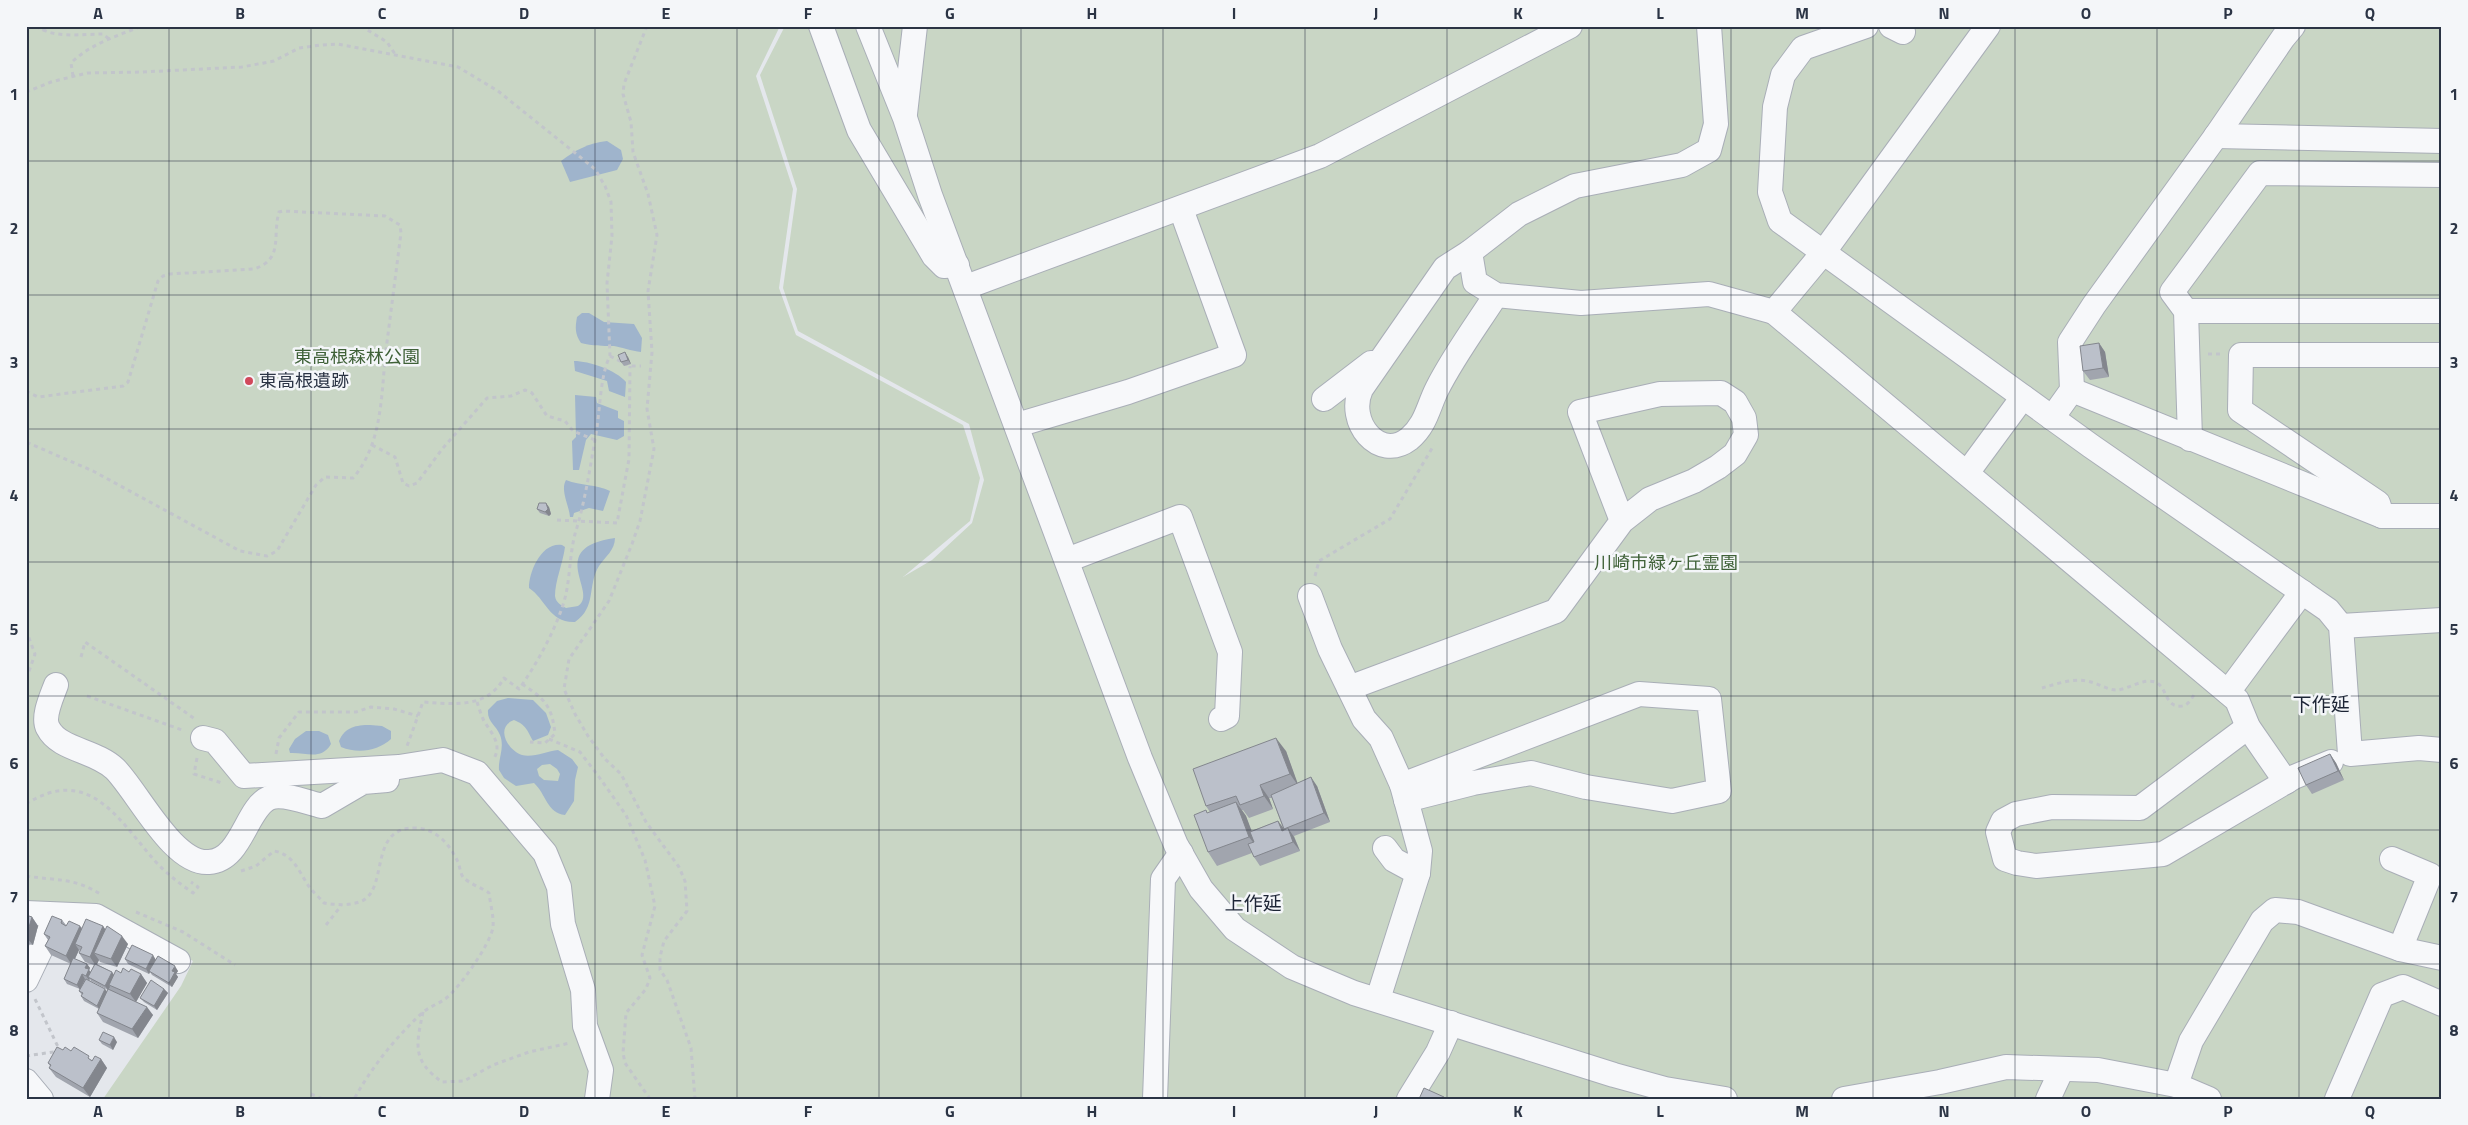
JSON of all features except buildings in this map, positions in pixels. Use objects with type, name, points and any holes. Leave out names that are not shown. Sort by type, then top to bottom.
[{"type":"street","points":[[820,26],[859,130],[934,256],[944,266],[957,265]]},
{"type":"street","points":[[868,26],[905,118],[930,195],[966,287],[1051,524],[1067,560],[1140,758],[1181,853],[1201,889],[1235,929],[1292,967],[1354,994],[1378,999],[1622,1077],[1665,1089],[1725,1099]]},
{"type":"street","points":[[905,118],[915,26]]},
{"type":"street","points":[[966,287],[1320,156],[1570,26]]},
{"type":"street","points":[[1496,295],[1437,390],[1426,419],[1410,438],[1394,445],[1384,444],[1364,433],[1356,414],[1357,397],[1445,268],[1470,252],[1519,214],[1575,186],[1682,165],[1709,150],[1716,124],[1709,26]]},
{"type":"street","points":[[1866,26],[1803,48],[1783,75],[1775,107],[1770,192],[1780,221],[2052,418],[2328,610],[2341,626],[2350,754]]},
{"type":"street","points":[[1774,312],[1823,253],[1988,26]]},
{"type":"street","points":[[2052,418],[2072,390],[2070,342],[2094,305],[2216,136],[2283,38],[2294,26]]},
{"type":"street","points":[[2216,136],[2442,141]]},
{"type":"street","points":[[2190,438],[2186,311],[2172,292],[2260,174],[2442,175]]},
{"type":"street","points":[[1017,426],[1128,392],[1234,355],[1181,209]]},
{"type":"street","points":[[1470,252],[1475,282]]},
{"type":"street","points":[[1445,268],[1475,282],[1496,295],[1581,303],[1709,294],[1774,312],[2237,700],[2248,727],[2286,782]]},
{"type":"street","points":[[2186,311],[2442,311]]},
{"type":"street","points":[[1324,399],[1388,350]]},
{"type":"street","points":[[2382,516],[2378,503],[2240,410],[2241,354],[2442,355]]},
{"type":"street","points":[[2072,390],[2382,516],[2442,516]]},
{"type":"street","points":[[1349,688],[1556,611],[1622,521],[1650,499],[1694,481],[1735,454],[1746,435],[1744,418],[1735,402],[1721,393],[1660,394],[1580,412],[1622,521]]},
{"type":"street","points":[[1967,473],[2023,397]]},
{"type":"street","points":[[1067,560],[1180,517],[1230,652],[1226,716],[1221,719]]},
{"type":"street","points":[[2228,692],[2302,592]]},
{"type":"street","points":[[1310,596],[1330,650],[1364,718],[1381,738],[1404,793],[1420,851],[1418,873],[1378,999]]},
{"type":"street","points":[[2341,626],[2442,620]]},
{"type":"street","points":[[56,684],[48,707],[46,726],[55,738],[96,755],[110,764],[150,815],[186,855],[198,862],[211,862],[223,859],[234,846],[261,804],[270,798],[285,797],[322,806],[363,782],[392,779],[399,767]]},
{"type":"street","points":[[1639,694],[1709,699],[1719,791],[1672,801],[1586,787],[1531,773],[1404,793],[1639,694]]},
{"type":"street","points":[[2248,727],[2140,808],[2052,807],[2016,814],[2003,821],[1998,832],[2005,859],[2036,866],[2163,854],[2286,782],[2350,754],[2419,748],[2442,750]]},
{"type":"street","points":[[203,738],[215,742],[244,776],[399,767],[443,760],[477,773],[545,853],[560,887],[562,924],[583,990],[585,1026],[601,1070],[597,1099]]},
{"type":"street","points":[[1385,848],[1394,860],[1418,873]]},
{"type":"street","points":[[1155,1099],[1163,879],[1181,853]]},
{"type":"street","points":[[2392,859],[2430,875],[2400,949]]},
{"type":"street","points":[[2176,1085],[2196,1032],[2262,921],[2275,910],[2298,912],[2400,949],[2442,958]]},
{"type":"street","points":[[26,913],[96,916],[178,961]]},
{"type":"street","points":[[26,980],[57,915]]},
{"type":"street","points":[[2337,1099],[2382,995],[2403,988],[2442,1004]]},
{"type":"street","points":[[1409,1099],[1438,1052],[1451,1023]]},
{"type":"street","points":[[1844,1099],[1940,1082],[2006,1067],[2098,1070],[2176,1085],[2209,1099]]},
{"type":"street","points":[[2048,1099],[2062,1069]]},
{"type":"street","points":[[26,1081],[41,1099]]},
{"type":"path","points":[[36,26],[42,31],[54,34],[103,34],[108,39]]},
{"type":"path","points":[[42,31],[46,26]]},
{"type":"path","points":[[73,76],[71,63],[75,59],[108,39],[142,26]]},
{"type":"path","points":[[361,26],[387,42],[395,55]]},
{"type":"path","points":[[647,26],[624,84],[623,94],[630,115],[633,152],[648,194],[657,235],[648,291],[652,352],[647,409],[654,449],[640,521],[632,544],[609,602],[569,659],[564,689],[574,714],[605,759],[621,774],[646,822],[679,868],[685,881],[687,911],[664,941],[660,957],[660,970],[667,980],[691,1048],[695,1099]]},
{"type":"path","points":[[28,92],[51,82],[104,71],[149,72],[249,66],[274,62],[298,48],[338,44],[458,68],[498,91],[595,169],[611,202],[612,236],[607,283],[610,356],[606,363],[595,440],[580,522],[575,535],[565,597],[547,641],[519,689],[504,678],[493,694],[477,702],[423,702],[399,767]]},
{"type":"path","points":[[26,391],[38,397],[123,386],[128,382],[158,281],[163,276],[170,274],[254,269],[262,266],[274,255],[279,212],[385,216],[400,225],[401,233],[384,365],[380,415],[372,445],[360,470],[353,478],[325,477],[316,485],[277,551],[267,556],[240,550],[93,471],[26,442]]},
{"type":"path","points":[[2188,354],[2241,354]]},
{"type":"path","points":[[610,356],[630,366],[641,366]]},
{"type":"path","points":[[557,520],[617,523],[629,459],[630,366]]},
{"type":"path","points":[[372,445],[395,457],[403,483],[410,486],[416,483],[443,448],[488,398],[511,396],[525,390],[532,393],[548,416],[565,421],[573,431],[595,440]]},
{"type":"path","points":[[1310,596],[1319,561],[1390,519],[1439,438]]},
{"type":"path","points":[[26,630],[35,654],[26,680]]},
{"type":"path","points":[[81,657],[85,642],[194,718],[203,726],[205,732],[194,774],[230,785]]},
{"type":"path","points":[[2042,688],[2060,683],[2086,681],[2116,690],[2153,681],[2159,685],[2166,699],[2172,704],[2182,706],[2189,703],[2197,689],[2198,678],[2193,663]]},
{"type":"path","points":[[522,684],[537,693],[553,715],[554,734],[545,743],[530,742]]},
{"type":"path","points":[[87,696],[203,738]]},
{"type":"path","points":[[477,702],[484,721],[493,731],[497,754],[493,760],[477,773]]},
{"type":"path","points":[[275,774],[278,738],[299,712],[356,712],[371,707],[394,709],[418,716]]},
{"type":"path","points":[[549,739],[580,752],[626,815],[646,860],[655,906],[642,955],[650,978],[646,989],[626,1013],[623,1053],[625,1063],[650,1099]]},
{"type":"path","points":[[26,804],[48,793],[87,794],[108,806],[171,878],[193,893],[198,887],[190,881]]},
{"type":"path","points":[[223,859],[228,872],[242,871],[256,866],[274,851],[282,852],[289,857],[310,888],[324,903],[341,905],[363,901],[372,890],[383,851],[390,839],[403,830],[417,828],[438,834],[453,853],[463,877],[489,893],[493,927],[486,944],[459,986],[446,999],[423,1012],[393,1042],[367,1076],[354,1099]]},
{"type":"path","points":[[326,925],[341,905]]},
{"type":"path","points":[[26,980],[60,1051],[26,1056]]},
{"type":"path","points":[[423,1012],[417,1039],[420,1058],[426,1070],[442,1082],[464,1081],[493,1065],[528,1052],[590,1038]]},
{"type":"path","points":[[311,1094],[323,1099]]},
{"type":"green space","name":"川崎市緑ヶ丘霊園","points":[[26,26],[780,26],[756,76],[793,189],[779,288],[796,335],[963,425],[980,478],[970,521],[903,577],[932,560],[972,523],[984,480],[969,424],[798,331],[783,288],[797,189],[760,75],[785,26],[2442,26],[2442,1099],[103,1099],[181,986],[193,961],[96,909],[26,907]]},
{"type":"water","points":[[607,141],[621,150],[623,159],[617,170],[570,182],[561,161],[582,148],[594,143]]},
{"type":"water","points":[[582,313],[589,313],[604,322],[634,324],[642,338],[641,352],[614,346],[581,343],[576,328],[577,317]]},
{"type":"water","points":[[574,361],[602,367],[622,378],[626,382],[625,397],[609,391],[607,381],[575,371]]},
{"type":"water","points":[[575,395],[596,397],[597,403],[618,411],[618,418],[624,421],[624,436],[617,440],[591,434],[586,440],[579,470],[573,470],[572,441],[576,437]]},
{"type":"water","points":[[566,480],[610,491],[603,511],[589,508],[574,513],[573,517],[570,517],[564,493]]},
{"type":"water","points":[[615,538],[612,550],[595,573],[586,610],[575,622],[559,619],[529,588],[531,574],[542,553],[555,545],[562,545],[565,547],[556,584],[556,600],[566,608],[578,606],[583,600],[583,591],[578,571],[578,560],[582,551],[594,543]]},
{"type":"water","points":[[508,698],[533,700],[546,713],[551,727],[548,735],[533,741],[524,726],[514,720],[508,723],[504,733],[508,744],[522,755],[535,755],[558,750],[572,759],[578,767],[574,801],[565,815],[559,814],[550,807],[534,783],[516,786],[504,778],[499,770],[502,749],[501,740],[488,714],[488,710],[497,701]],"holes":[[[550,764],[560,774],[558,781],[544,780],[539,776],[537,769],[542,765]]]},
{"type":"water","points":[[356,726],[382,726],[391,731],[391,739],[374,749],[368,750],[361,751],[341,747],[339,741],[344,733]]},
{"type":"water","points":[[306,731],[319,731],[328,735],[331,744],[327,749],[318,754],[290,753],[289,749],[295,739]]},
{"type":"place","name":"東高根遺跡","points":[[249,381]]},
{"type":"district","name":"下作延","points":[[2321,704]]},
{"type":"district","name":"上作延","points":[[1253,903]]},
{"type":"park label","name":"東高根森林公園","points":[[357,357]]}]
